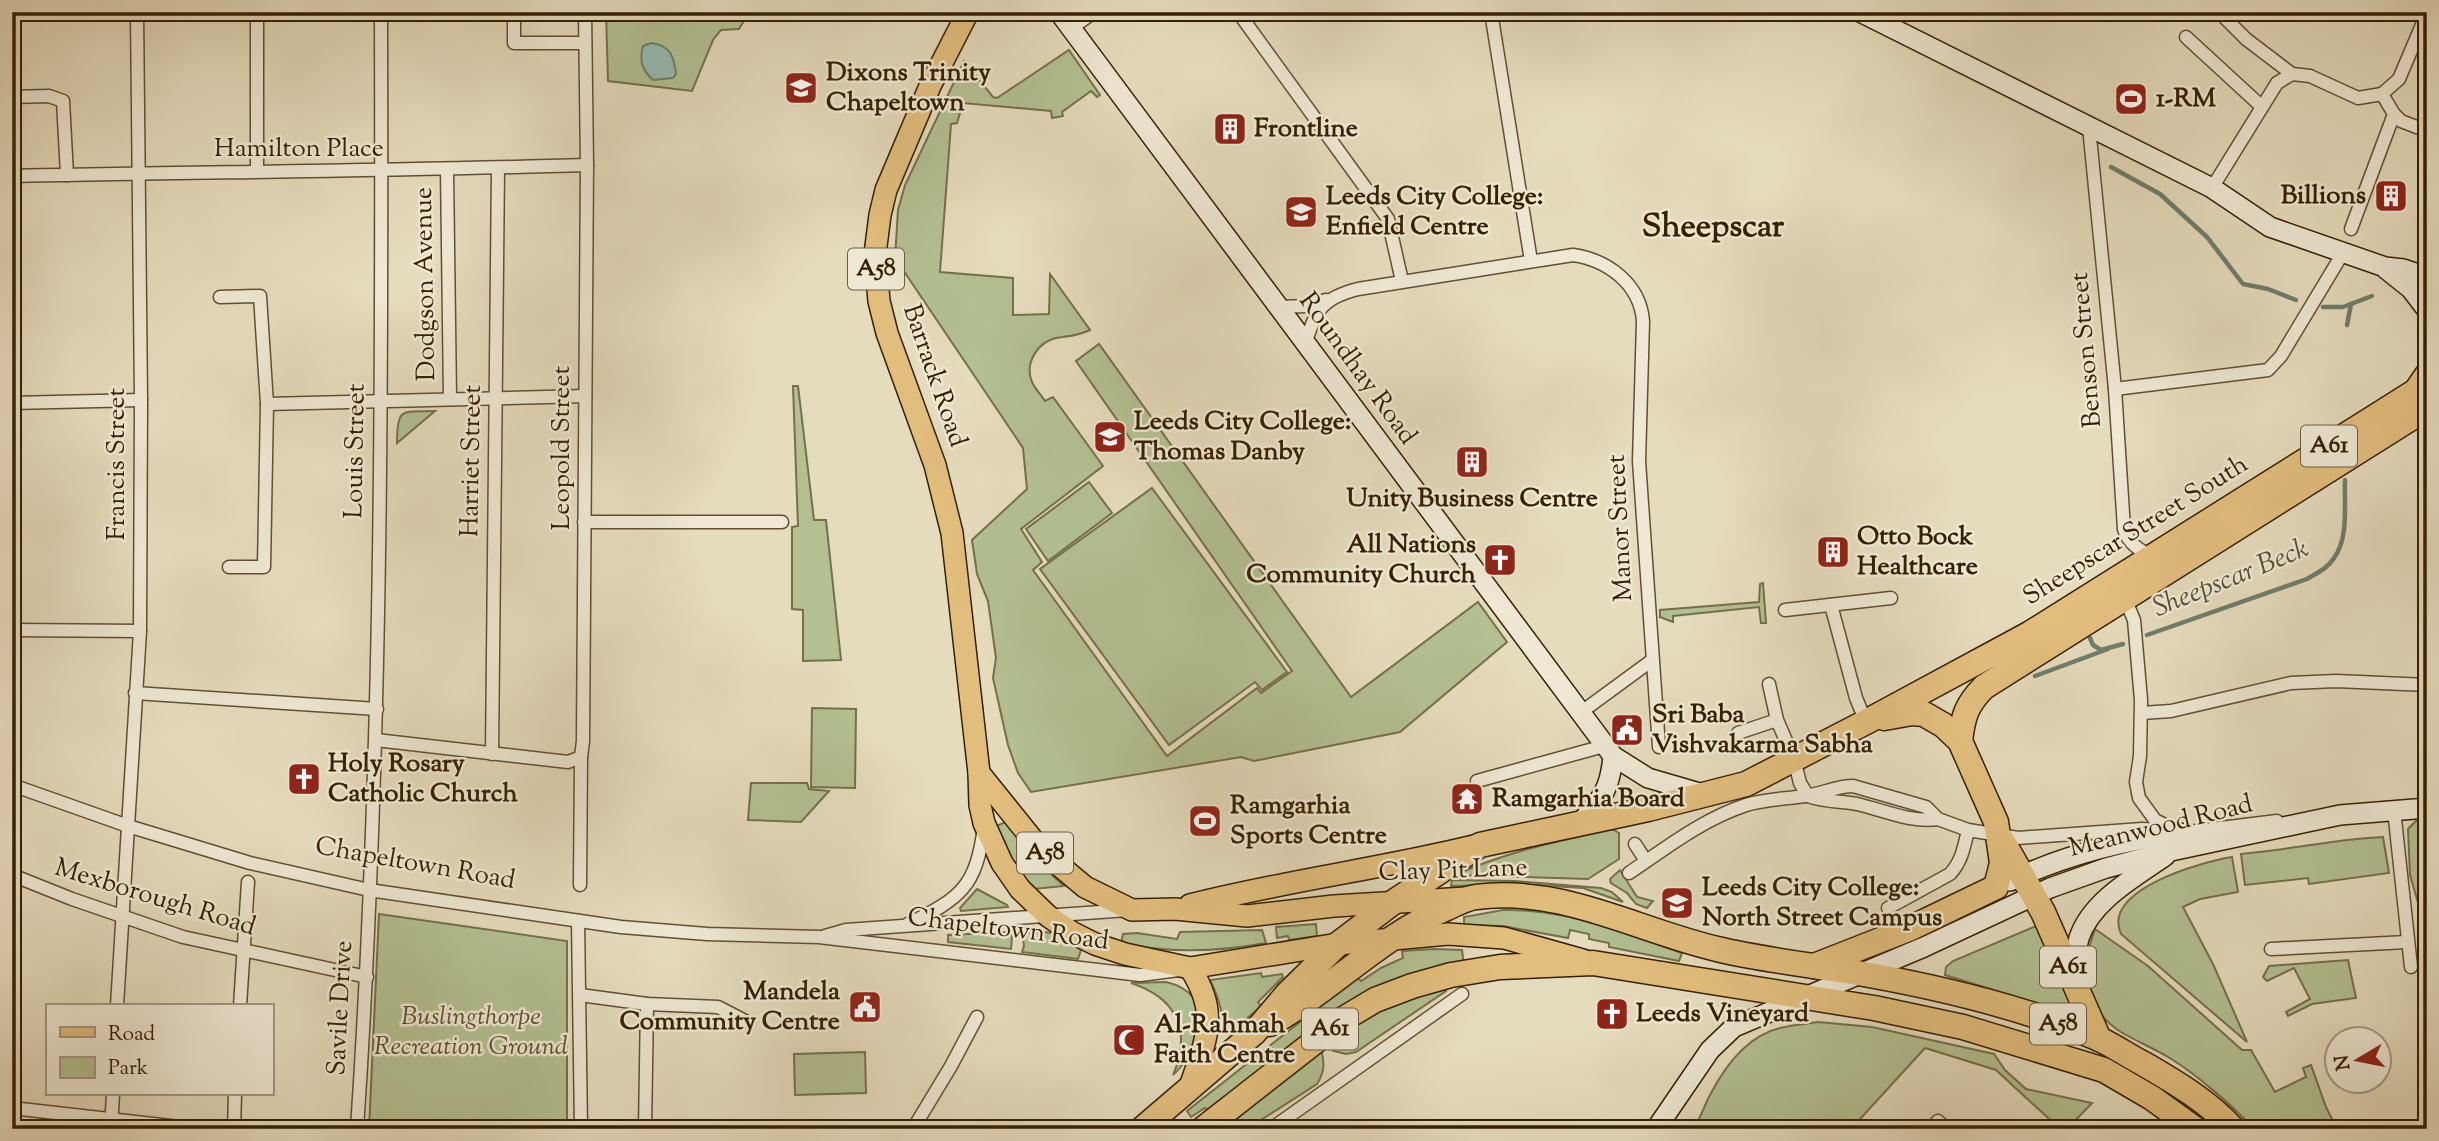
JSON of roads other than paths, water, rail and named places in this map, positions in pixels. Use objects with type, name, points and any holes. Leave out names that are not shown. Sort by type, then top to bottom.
[{"type":"highway","name":"Sheepscar Street South","points":[[1960,741],[1963,717],[1972,698],[2121,588],[2151,556],[2378,415],[2416,390],[2427,376]]},
{"type":"highway","name":"Sheepscar Street South","points":[[1581,822],[1648,809],[1746,784],[2121,588],[2427,408]]},
{"type":"highway","name":"Sheepscar Street South","points":[[1867,722],[1912,713],[1924,714],[1943,724],[1960,741],[1998,833],[2029,885],[2099,1039]]},
{"type":"highway","name":"A61","points":[[1142,1129],[1254,1033],[1338,944],[1395,901],[1479,845],[1581,822]]},
{"type":"highway","name":"Sheepscar Street South","points":[[1996,887],[2002,863],[1998,833]]},
{"type":"highway","name":"Meanwood Road","points":[[1747,988],[1811,967],[1911,928],[1996,887]]},
{"type":"highway","name":"Clay Pit Lane","points":[[1473,897],[1508,895],[1577,904],[1682,941],[1935,989],[2018,1010],[2099,1039],[2163,1075],[2221,1115],[2233,1129]]},
{"type":"highway","name":"A61","points":[[1254,1033],[1292,1012],[1389,938],[1430,915],[1473,897]]},
{"type":"highway","name":"A61","points":[[1203,1129],[1345,1018],[1375,1000],[1451,975],[1500,967],[1593,963]]},
{"type":"highway","name":"A58","points":[[1593,963],[1874,1008],[1964,1027],[2104,1070],[2152,1098],[2195,1129]]},
{"type":"main road","name":"Barrack Road","points":[[968,12],[925,98],[886,190],[875,254],[879,301],[887,333],[935,465],[952,533],[984,823],[1003,863],[1020,889],[1048,916],[1095,944],[1125,954],[1190,968]]},
{"type":"main road","name":"A58","points":[[979,773],[1041,850],[1085,887],[1132,910]]},
{"type":"main road","name":"A58","points":[[1175,909],[1240,892],[1411,861],[1479,845]]},
{"type":"main road","name":"Clay Pit Lane","points":[[1175,909],[1247,916],[1395,901],[1473,897]]},
{"type":"main road","name":"Chapeltown Road","points":[[1132,910],[1175,909]]},
{"type":"main road","name":"A58","points":[[1190,968],[1338,944],[1448,934],[1504,938],[1593,963]]},
{"type":"main road","points":[[1190,968],[1206,1001],[1209,1020],[1205,1044],[1190,1087]]},
{"type":"street","name":"Francis Street","points":[[117,1004],[140,631],[141,400],[137,12]]},
{"type":"street","points":[[257,12],[257,171]]},
{"type":"street","name":"Louis Street","points":[[369,890],[376,740],[381,12]]},
{"type":"street","points":[[514,12],[514,43],[585,43]]},
{"type":"street","name":"Leopold Street","points":[[580,885],[587,165],[585,12]]},
{"type":"street","name":"Roundhay Road","points":[[1059,12],[1609,751],[1648,778],[1703,794]]},
{"type":"street","points":[[1072,28],[1094,12]]},
{"type":"street","points":[[1238,12],[1388,219],[1402,281]]},
{"type":"street","points":[[1279,307],[1306,306],[1358,289],[1531,261],[1491,12]]},
{"type":"street","points":[[1860,12],[2212,188],[2270,227],[2385,267],[2427,276]]},
{"type":"street","points":[[2219,12],[2245,39],[2292,74],[2310,76],[2358,98],[2382,94],[2399,79],[2427,13]]},
{"type":"street","points":[[2186,37],[2261,106]]},
{"type":"street","points":[[2212,188],[2277,83],[2292,74]]},
{"type":"street","points":[[2382,94],[2401,121],[2427,131]]},
{"type":"street","points":[[12,97],[49,96],[63,100],[67,175]]},
{"type":"street","points":[[2351,229],[2394,114]]},
{"type":"street","name":"Benson Street","points":[[2089,127],[2115,389],[2124,529],[2126,537],[2151,556]]},
{"type":"street","name":"Hamilton Place","points":[[12,176],[257,171],[382,172],[587,165]]},
{"type":"street","name":"Harriet Street","points":[[492,754],[498,168]]},
{"type":"street","name":"Dodgson Avenue","points":[[447,169],[450,399]]},
{"type":"street","points":[[2115,389],[2267,370],[2281,356],[2343,253]]},
{"type":"street","name":"Manor Street","points":[[1531,261],[1573,255],[1593,259],[1616,272],[1636,295],[1642,307],[1639,461],[1659,747]]},
{"type":"street","points":[[2385,267],[2412,289],[2427,310]]},
{"type":"street","points":[[220,297],[260,296],[267,404],[264,567],[229,567]]},
{"type":"street","points":[[1306,344],[1313,318],[1327,300]]},
{"type":"street","points":[[267,404],[585,396]]},
{"type":"street","points":[[12,403],[141,400]]},
{"type":"street","points":[[584,522],[782,522]]},
{"type":"street","points":[[2121,588],[2135,628],[2142,713],[2136,782],[2139,798],[2155,820],[2180,833]]},
{"type":"street","points":[[1785,610],[1891,598]]},
{"type":"street","points":[[1831,605],[1856,698],[1867,722]]},
{"type":"street","points":[[12,630],[140,631]]},
{"type":"street","points":[[1580,713],[1651,661]]},
{"type":"street","points":[[2142,713],[2171,711],[2291,683],[2336,681],[2427,685]]},
{"type":"street","points":[[1769,684],[1777,720],[1794,759],[1800,783],[1808,796]]},
{"type":"street","points":[[135,693],[376,709]]},
{"type":"street","points":[[1738,733],[1777,720]]},
{"type":"street","points":[[376,740],[568,762],[581,757]]},
{"type":"street","points":[[1477,781],[1609,751],[1611,774],[1604,796],[1581,822]]},
{"type":"street","points":[[12,883],[13,785]]},
{"type":"street","name":"Chapeltown Road","points":[[13,785],[128,826],[249,874],[578,922],[707,934],[819,937],[1140,975],[1190,968]]},
{"type":"street","points":[[1629,873],[1699,826],[1743,806],[1760,801],[1808,796],[1841,786],[1853,786],[1926,807],[1938,819],[1968,830],[2018,838],[2142,829],[2180,833],[2256,822],[2340,815]]},
{"type":"street","name":"Meanwood Road","points":[[1996,887],[2029,885],[2340,815],[2427,808]]},
{"type":"street","points":[[2394,810],[2411,967]]},
{"type":"street","name":"Chapeltown Road","points":[[902,927],[954,899],[969,881],[977,863],[984,823]]},
{"type":"street","points":[[1888,908],[1950,874],[1963,855],[1968,830]]},
{"type":"street","name":"Meanwood Road","points":[[1656,1129],[1685,1084],[1720,1038],[1734,1027],[1964,930],[2029,885],[2096,848],[2180,833]]},
{"type":"street","points":[[1635,844],[1646,862]]},
{"type":"street","points":[[2072,975],[2080,937],[2090,917],[2126,884],[2171,851]]},
{"type":"street","points":[[240,1004],[249,874]]},
{"type":"street","name":"Mexborough Road","points":[[12,875],[183,937],[367,977]]},
{"type":"street","points":[[1964,930],[1984,910],[1996,887]]},
{"type":"street","name":"Savile Drive","points":[[356,1129],[367,977],[369,890]]},
{"type":"street","name":"Chapeltown Road","points":[[819,937],[846,930],[1132,910]]},
{"type":"street","points":[[578,922],[581,1129]]},
{"type":"street","points":[[2271,949],[2407,942]]},
{"type":"street","points":[[1271,1129],[1462,994]]},
{"type":"street","points":[[580,995],[647,1004],[718,1007],[745,1021]]},
{"type":"street","points":[[645,1129],[647,1004]]},
{"type":"street","points":[[913,1129],[977,1017]]},
{"type":"street","points":[[111,1124],[113,1096]]},
{"type":"street","points":[[234,1129],[235,1096]]},
{"type":"street","points":[[12,1108],[111,1124],[197,1129]]},
{"type":"street","points":[[1931,1129],[1938,1121],[1947,1129]]},
{"type":"water","points":[[651,43],[663,46],[670,52],[676,74],[673,78],[653,80],[646,73],[642,65],[642,51],[643,46]]},
{"type":"waterway","points":[[2111,167],[2160,194],[2207,237],[2243,284],[2268,289],[2296,300]]},
{"type":"waterway","name":"Sheepscar Beck","points":[[2323,307],[2343,307],[2372,296]]},
{"type":"waterway","name":"Sheepscar Beck","points":[[2347,325],[2351,304]]},
{"type":"waterway","name":"Sheepscar Beck","points":[[2147,635],[2307,579],[2332,562],[2342,541],[2345,480]]},
{"type":"waterway","name":"Sheepscar Beck","points":[[2090,638],[2093,645],[2101,650],[2123,644]]},
{"type":"waterway","points":[[2035,676],[2108,649]]},
{"type":"place","name":"Dixons Trinity Chapeltown","points":[[801,88]]},
{"type":"place","name":"1-RM","points":[[2131,99]]},
{"type":"place","name":"Frontline","points":[[1230,129]]},
{"type":"place","name":"Billions","points":[[2391,196]]},
{"type":"place","name":"Leeds City College: Enfield Centre","points":[[1301,212]]},
{"type":"place","name":"Leeds City College: Thomas Danby","points":[[1110,437]]},
{"type":"place","name":"Unity Business Centre","points":[[1472,462]]},
{"type":"place","name":"Otto Bock Healthcare","points":[[1833,552]]},
{"type":"place","name":"All Nations Community Church","points":[[1500,560]]},
{"type":"place","name":"Sri Baba Vishvakarma Sabha","points":[[1627,730]]},
{"type":"place","name":"Holy Rosary Catholic Church","points":[[304,779]]},
{"type":"place","name":"Ramgarhia Board","points":[[1467,799]]},
{"type":"place","name":"Ramgarhia Sports Centre","points":[[1205,821]]},
{"type":"place","name":"Leeds City College: North Street Campus","points":[[1677,903]]},
{"type":"place","name":"Mandela Community Centre","points":[[865,1007]]},
{"type":"place","name":"Leeds Vineyard","points":[[1612,1014]]},
{"type":"place","name":"Al-Rahmah Faith Centre","points":[[1129,1040]]},
{"type":"district","name":"Sheepscar","points":[[1713,228]]},
{"type":"park label","name":"Buslingthorpe Recreation Ground","points":[[471,1032]]}]
